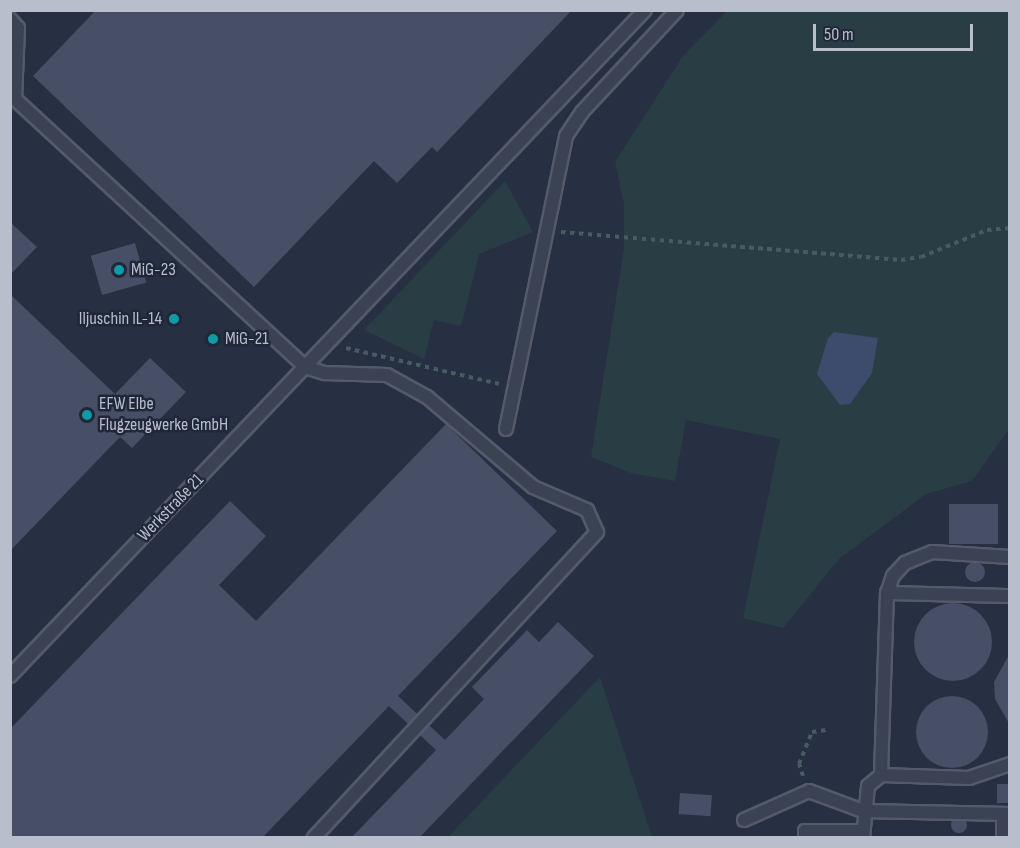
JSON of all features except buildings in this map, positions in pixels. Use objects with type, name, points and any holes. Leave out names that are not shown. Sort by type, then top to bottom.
[{"type":"lane","name":"Werkstraße 21","points":[[10,676],[305,367],[333,342],[645,10]]},
{"type":"lane","points":[[506,429],[566,136],[582,111],[677,10]]},
{"type":"lane","points":[[10,19],[18,28],[15,99],[305,367],[325,374],[387,375],[427,397],[533,487],[587,510],[597,532],[314,837]]},
{"type":"lane","points":[[881,775],[887,593],[893,576],[917,556],[944,551],[1010,557]]},
{"type":"lane","points":[[887,593],[1010,596]]},
{"type":"lane","points":[[805,837],[805,831],[863,834],[863,811],[868,786],[881,775],[969,778],[1010,764]]},
{"type":"lane","points":[[744,820],[808,791],[863,811],[1006,814],[1003,837]]},
{"type":"path","points":[[546,231],[901,260],[921,257],[987,231],[1010,228]]},
{"type":"path","points":[[333,342],[514,387]]},
{"type":"path","points":[[808,791],[799,764],[812,732],[826,730]]},
{"type":"green space","points":[[727,11],[1009,11],[1009,429],[972,481],[926,494],[839,559],[783,628],[743,618],[780,439],[686,420],[675,481],[631,473],[591,457],[624,249],[624,204],[615,162],[683,56]]},
{"type":"green space","points":[[505,181],[533,232],[479,254],[461,326],[434,320],[424,359],[364,330]]},
{"type":"green space","points":[[600,677],[652,837],[448,837]]},
{"type":"water","points":[[834,332],[878,338],[872,373],[850,404],[840,405],[817,374],[828,338]]},
{"type":"place","name":"MiG-23","points":[[119,270]]},
{"type":"place","name":"Iljuschin IL-14","points":[[174,319]]},
{"type":"place","name":"MiG-21","points":[[213,339]]},
{"type":"place","name":"EFW Elbe Flugzeugwerke GmbH","points":[[87,415]]}]
